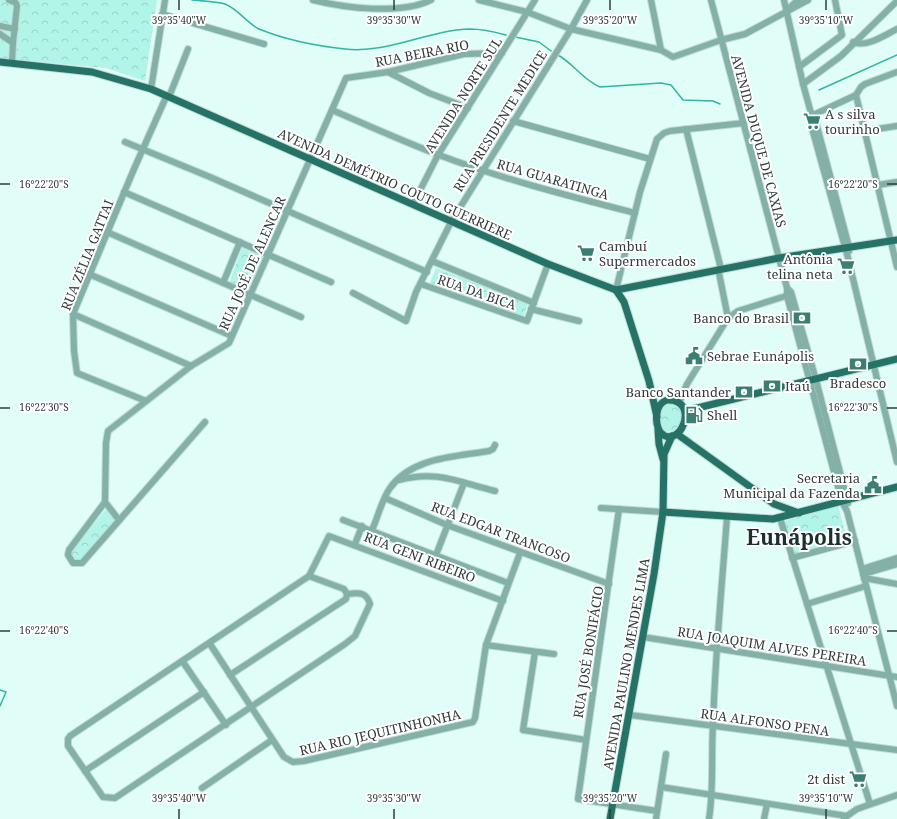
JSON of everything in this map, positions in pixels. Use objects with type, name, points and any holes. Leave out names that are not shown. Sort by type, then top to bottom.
[{"type":"main road","name":"AVENIDA DEMÉTRIO COUTO GUERRIERE","points":[[0,62],[92,72],[151,89],[548,264],[616,290]]},
{"type":"main road","points":[[664,461],[658,444],[656,417],[649,382],[624,302],[616,290],[779,258],[894,241]]},
{"type":"main road","points":[[685,411],[813,381],[897,359]]},
{"type":"main road","points":[[649,382],[662,401]]},
{"type":"main road","points":[[662,401],[672,400],[679,403],[685,411],[684,424],[666,448],[664,461]]},
{"type":"main road","points":[[656,417],[662,401]]},
{"type":"main road","points":[[657,428],[662,435],[675,435],[774,504],[799,513]]},
{"type":"main road","name":"AVENIDA PAULINO MENDES LIMA","points":[[610,819],[630,715],[663,512],[664,461]]},
{"type":"main road","points":[[663,512],[727,517],[780,518],[897,487]]},
{"type":"main road","points":[[774,504],[779,511],[780,518]]},
{"type":"street","points":[[9,0],[16,3],[17,10],[12,63]]},
{"type":"street","points":[[151,89],[165,0]]},
{"type":"street","points":[[313,0],[352,7],[401,8],[414,7],[431,0]]},
{"type":"street","points":[[479,0],[527,12],[572,29],[661,50],[675,57],[753,30],[808,0]]},
{"type":"street","name":"AVENIDA NORTE SUL","points":[[413,204],[438,155],[535,0]]},
{"type":"street","name":"RUA PRESIDENTE MEDICE","points":[[354,293],[406,321],[421,284],[451,222],[482,170],[572,29],[587,0]]},
{"type":"street","points":[[651,0],[661,50]]},
{"type":"street","name":"AVENIDA DUQUE DE CAXIAS","points":[[711,0],[845,501],[897,706]]},
{"type":"street","points":[[784,0],[802,84],[812,115],[847,248],[872,365],[897,462]]},
{"type":"street","points":[[786,11],[798,0]]},
{"type":"street","points":[[799,67],[842,35],[835,0]]},
{"type":"street","points":[[802,84],[828,66],[897,1]]},
{"type":"street","points":[[162,14],[264,44]]},
{"type":"street","points":[[0,26],[15,29]]},
{"type":"street","points":[[853,42],[858,44],[864,43],[897,29]]},
{"type":"street","points":[[0,34],[13,43]]},
{"type":"street","name":"RUA ZÉLIA GATTAI","points":[[146,401],[77,373],[74,351],[73,314],[124,192],[188,49]]},
{"type":"street","name":"RUA BEIRA RIO","points":[[346,78],[388,72],[464,54],[502,53]]},
{"type":"street","points":[[388,72],[429,93],[468,108]]},
{"type":"street","points":[[812,115],[856,95],[865,84],[897,72]]},
{"type":"street","name":"RUA JOSÉ DE ALENCAR","points":[[105,502],[106,442],[108,431],[191,366],[229,343],[346,78]]},
{"type":"street","points":[[856,95],[878,187],[894,241],[897,267]]},
{"type":"street","name":"RUA GUARATINGA","points":[[332,110],[438,155],[482,170],[555,192],[635,213]]},
{"type":"street","points":[[513,121],[650,159]]},
{"type":"street","points":[[616,290],[650,159],[654,145],[660,135],[670,131],[744,123]]},
{"type":"street","points":[[864,131],[897,126]]},
{"type":"street","points":[[686,129],[720,269],[719,273],[728,318]]},
{"type":"street","points":[[125,142],[427,272]]},
{"type":"street","points":[[878,187],[897,182]]},
{"type":"street","points":[[878,187],[897,186]]},
{"type":"street","points":[[124,192],[331,282]]},
{"type":"street","points":[[107,232],[301,317]]},
{"type":"street","points":[[223,283],[240,242]]},
{"type":"street","points":[[432,261],[532,306],[579,321]]},
{"type":"street","points":[[532,306],[548,264]]},
{"type":"street","points":[[89,274],[232,336]]},
{"type":"street","name":"RUA DA BICA","points":[[421,284],[527,321],[532,306]]},
{"type":"street","points":[[679,403],[687,384],[728,318],[738,311],[788,292]]},
{"type":"street","points":[[73,314],[191,366]]},
{"type":"street","points":[[119,520],[105,502],[69,550],[68,555],[71,561],[76,564],[82,563],[205,422]]},
{"type":"street","points":[[372,530],[390,487],[408,470],[421,464],[489,451],[493,449],[495,445]]},
{"type":"street","points":[[399,480],[418,476],[434,475],[452,478],[464,483],[495,491]]},
{"type":"street","points":[[436,556],[464,483]]},
{"type":"street","name":"RUA EDGAR TRANCOSO","points":[[386,498],[448,525],[609,584]]},
{"type":"street","points":[[601,508],[663,512]]},
{"type":"street","name":"RUA JOSÉ BONIFÁCIO","points":[[613,804],[578,799],[619,509]]},
{"type":"street","points":[[709,819],[713,795],[713,726],[717,648],[727,517]]},
{"type":"street","points":[[780,518],[870,804]]},
{"type":"street","points":[[343,520],[508,583]]},
{"type":"street","points":[[355,544],[362,526]]},
{"type":"street","name":"RUA GENI RIBEIRO","points":[[309,576],[329,536],[355,544],[503,601]]},
{"type":"street","points":[[792,558],[855,541]]},
{"type":"street","points":[[520,552],[486,645],[554,654]]},
{"type":"street","points":[[863,574],[897,558]]},
{"type":"street","points":[[863,574],[897,564]]},
{"type":"street","points":[[863,574],[897,584]]},
{"type":"street","points":[[230,675],[346,599],[347,594],[344,589],[309,576],[68,739],[68,746],[104,797],[115,798],[226,725],[355,636],[370,604],[368,598],[362,593],[347,594]]},
{"type":"street","points":[[807,604],[866,586]]},
{"type":"street","name":"RUA JOAQUIM ALVES PEREIRA","points":[[643,637],[897,677]]},
{"type":"street","name":"RUA RIO JEQUITINHONHA","points":[[210,644],[284,757],[288,760],[299,762],[473,722],[476,718],[486,645]]},
{"type":"street","points":[[535,652],[523,730],[586,740]]},
{"type":"street","points":[[183,662],[226,725]]},
{"type":"street","points":[[85,771],[204,692]]},
{"type":"street","name":"RUA ALFONSO PENA","points":[[630,715],[897,750]]},
{"type":"street","points":[[202,788],[272,740]]},
{"type":"street","points":[[656,819],[666,754]]},
{"type":"street","points":[[661,787],[845,817],[857,809],[897,795]]},
{"type":"street","points":[[613,804],[657,811]]},
{"type":"street","points":[[764,819],[767,804]]},
{"type":"green space","points":[[0,0],[157,0],[145,81],[106,68],[0,58]]},
{"type":"green space","points":[[242,248],[263,256],[250,291],[229,283]]},
{"type":"green space","points":[[436,268],[528,303],[523,318],[429,285]]},
{"type":"green space","points":[[439,273],[464,282],[460,293],[435,284]]},
{"type":"green space","points":[[673,402],[681,410],[683,422],[676,431],[663,432],[660,425],[661,411],[664,404]]},
{"type":"green space","points":[[838,505],[847,540],[794,555],[785,521]]},
{"type":"green space","points":[[107,508],[111,511],[114,522],[81,562],[74,561],[70,553]]},
{"type":"waterway","points":[[192,0],[213,2],[230,6],[259,29],[280,36],[313,44],[345,49],[361,50],[377,48],[454,30],[470,29],[506,35]]},
{"type":"waterway","points":[[515,37],[539,42],[551,51]]},
{"type":"waterway","points":[[558,55],[594,84],[600,87],[661,83],[671,85],[683,100],[713,101],[720,104]]},
{"type":"waterway","points":[[819,90],[897,55]]},
{"type":"waterway","points":[[0,690],[6,692],[0,706]]},
{"type":"place","name":"A s silva tourinho","points":[[812,121]]},
{"type":"place","name":"Cambuí Supermercados","points":[[586,253]]},
{"type":"place","name":"Antônia telina neta","points":[[846,266]]},
{"type":"place","name":"Banco do Brasil","points":[[802,318]]},
{"type":"place","name":"Sebrae Eunápolis","points":[[694,356]]},
{"type":"place","name":"Bradesco","points":[[858,364]]},
{"type":"place","name":"Itaú","points":[[772,386]]},
{"type":"place","name":"Banco Santander","points":[[744,392]]},
{"type":"place","name":"Shell","points":[[694,415]]},
{"type":"place","name":"Secretaria Municipal da Fazenda","points":[[873,485]]},
{"type":"place","name":"2t dist","points":[[858,779]]},
{"type":"district","name":"Eunápolis","points":[[799,537]]}]
